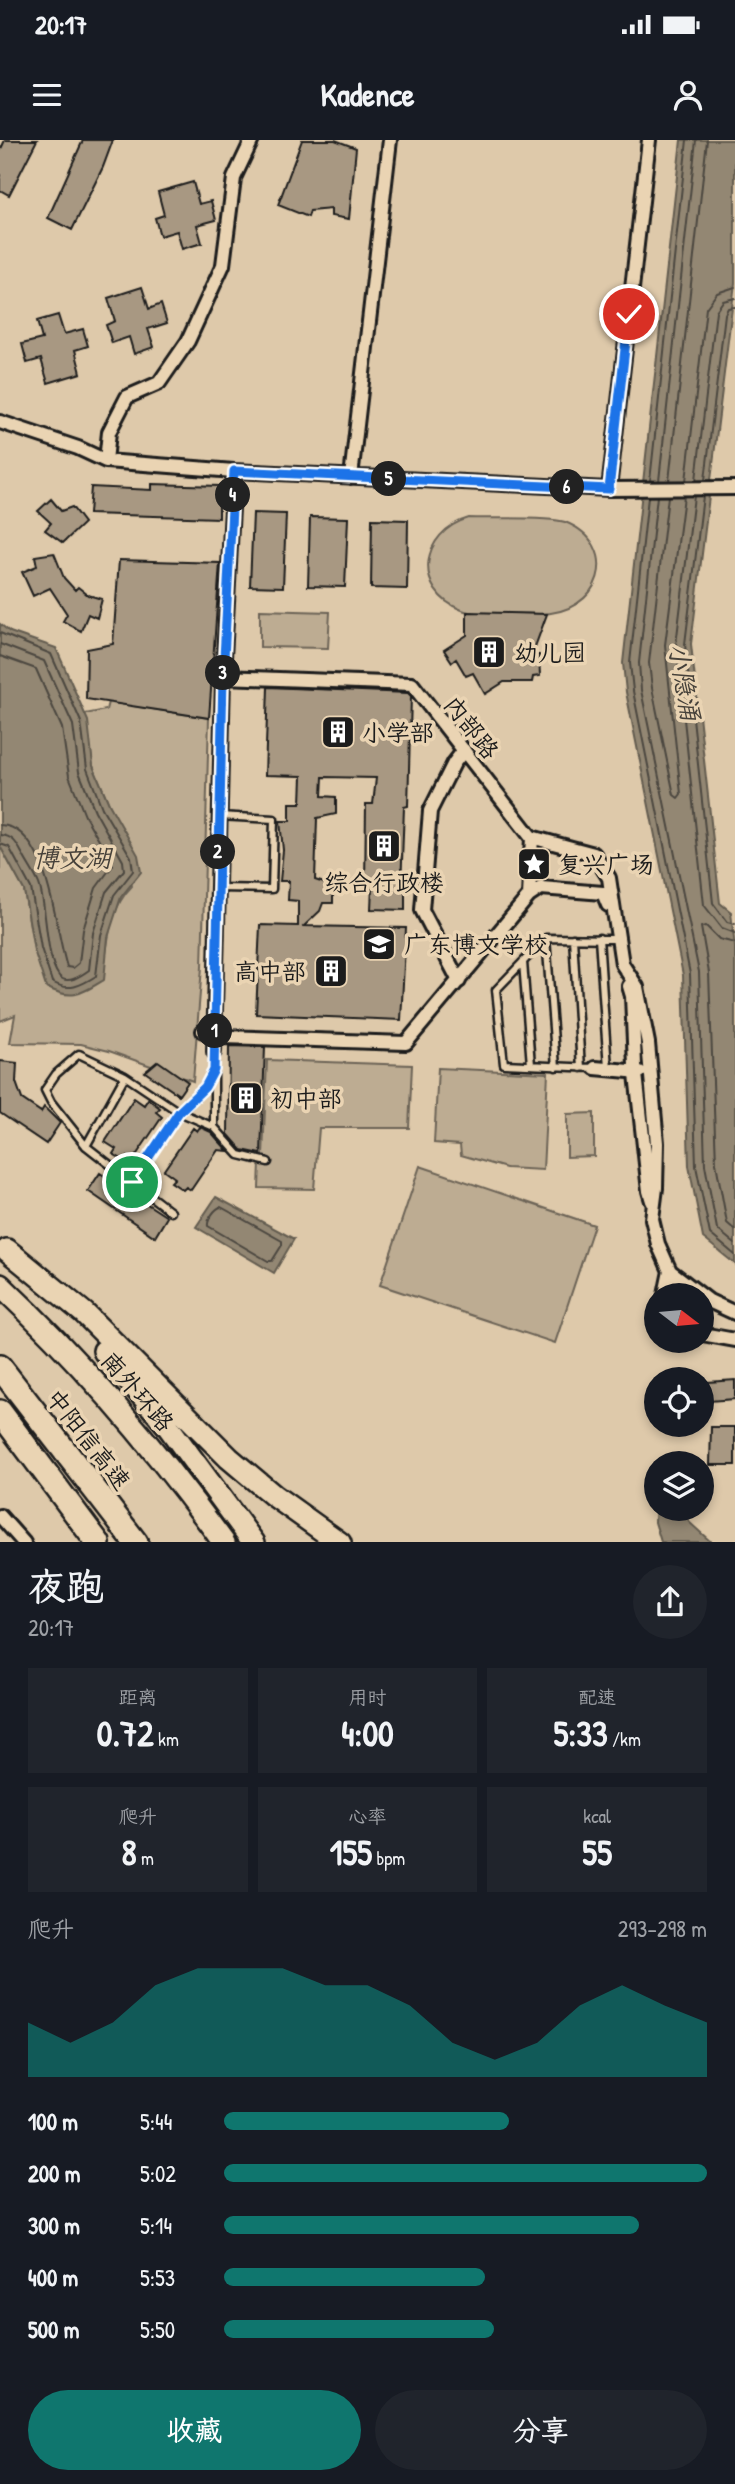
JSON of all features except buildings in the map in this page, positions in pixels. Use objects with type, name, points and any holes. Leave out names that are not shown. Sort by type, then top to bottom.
[{"type":"highway","name":"南外环路","points":[[3,1247],[130,1379],[200,1467]]},
{"type":"highway","points":[[3,1247],[84,1313],[229,1458],[273,1495],[340,1542]]},
{"type":"highway","name":"南外环路","points":[[0,1285],[92,1376],[174,1474],[224,1542]]},
{"type":"highway","name":"中阳信高速","points":[[0,1367],[136,1542]]},
{"type":"highway","points":[[0,1412],[98,1542]]},
{"type":"highway","points":[[200,1467],[254,1542]]},
{"type":"highway","points":[[200,1467],[270,1542]]},
{"type":"street","points":[[106,461],[110,432],[127,397],[159,383],[188,341],[223,265],[234,178],[252,140]]},
{"type":"street","points":[[351,477],[390,140]]},
{"type":"street","points":[[614,489],[649,140]]},
{"type":"street","points":[[0,422],[78,448],[106,461],[234,471],[614,489],[735,488]]},
{"type":"street","points":[[214,1052],[209,1032],[234,471]]},
{"type":"street","name":"内部路","points":[[223,677],[412,684],[532,837]]},
{"type":"street","points":[[459,981],[422,910],[430,811],[464,750]]},
{"type":"street","points":[[529,896],[532,837],[594,854],[608,878],[622,964],[632,996],[635,1070],[649,1191],[653,1204]]},
{"type":"street","points":[[209,1032],[223,1037],[406,1043],[529,896],[541,887],[603,893],[615,921]]},
{"type":"street","points":[[622,964],[637,987],[640,997],[652,1075],[657,1143],[652,1219],[658,1244],[670,1271],[709,1301],[735,1313]]},
{"type":"street","points":[[601,1068],[635,1070],[652,1075]]},
{"type":"street","points":[[668,1283],[670,1271]]},
{"type":"street","points":[[714,1336],[735,1340]]},
{"type":"street","points":[[0,1516],[24,1542]]},
{"type":"lane","points":[[217,888],[272,889],[274,819],[219,816]]},
{"type":"lane","points":[[598,938],[601,1068],[503,1063],[496,990],[546,938],[598,938],[618,939]]},
{"type":"lane","points":[[546,938],[556,1067]]},
{"type":"lane","points":[[573,938],[581,1068]]},
{"type":"lane","points":[[523,962],[531,1065]]},
{"type":"lane","points":[[214,1052],[214,1127]]},
{"type":"lane","points":[[171,1212],[86,1146],[45,1090],[56,1074],[79,1054],[125,1076],[179,1112],[214,1127],[239,1155],[268,1162]]},
{"type":"lane","points":[[132,1182],[179,1112],[205,1087],[214,1070]]},
{"type":"lane","points":[[86,1146],[125,1076]]},
{"type":"shaded area","points":[[469,518],[557,520],[583,533],[594,546],[599,562],[597,577],[590,592],[577,604],[559,612],[536,614],[470,612],[446,601],[435,590],[429,576],[428,562],[432,548],[440,536],[453,525]]},
{"type":"shaded area","points":[[260,610],[330,612],[328,648],[260,647]]},
{"type":"shaded area","points":[[108,702],[209,718],[202,967],[193,1081],[109,1051],[81,1044],[10,1043],[15,1015],[0,1021],[0,846],[24,890],[34,950],[103,980],[113,917],[124,895],[132,886],[109,804],[93,766],[85,714],[106,710]]},
{"type":"shaded area","points":[[267,1060],[412,1065],[409,1128],[319,1128],[314,1189],[259,1188]]},
{"type":"shaded area","points":[[438,1068],[548,1073],[543,1170],[506,1168],[461,1155],[460,1145],[434,1143]]},
{"type":"shaded area","points":[[594,1113],[594,1156],[567,1157],[567,1114]]},
{"type":"shaded area","points":[[420,1166],[594,1225],[555,1343],[380,1285]]},
{"type":"water","name":"小隐涌","points":[[681,140],[735,140],[735,283],[691,644],[720,903],[731,912],[735,948],[735,1264],[703,1238],[689,1166],[683,975],[626,692],[623,663]]},
{"type":"water","name":"博文湖","points":[[0,624],[10,632],[56,648],[88,721],[93,766],[109,804],[138,855],[141,872],[121,897],[108,937],[104,980],[76,994],[63,994],[46,987],[34,950],[24,890],[0,846]]},
{"type":"water","points":[[216,1197],[294,1239],[274,1273],[196,1227]]},
{"type":"water","points":[[688,1521],[711,1542],[661,1542],[655,1522]]},
{"type":"place","name":"幼儿园","points":[[489,652]]},
{"type":"place","name":"小学部","points":[[338,732]]},
{"type":"place","name":"综合行政楼","points":[[384,846]]},
{"type":"place","name":"复兴广场","points":[[534,864]]},
{"type":"place","name":"广东博文学校","points":[[379,944]]},
{"type":"place","name":"高中部","points":[[331,971]]},
{"type":"place","name":"初中部","points":[[246,1098]]},
{"type":"route","points":[[132,1182],[179,1112],[205,1087],[214,1070],[223,677],[234,471],[609,489],[629,314]]}]
